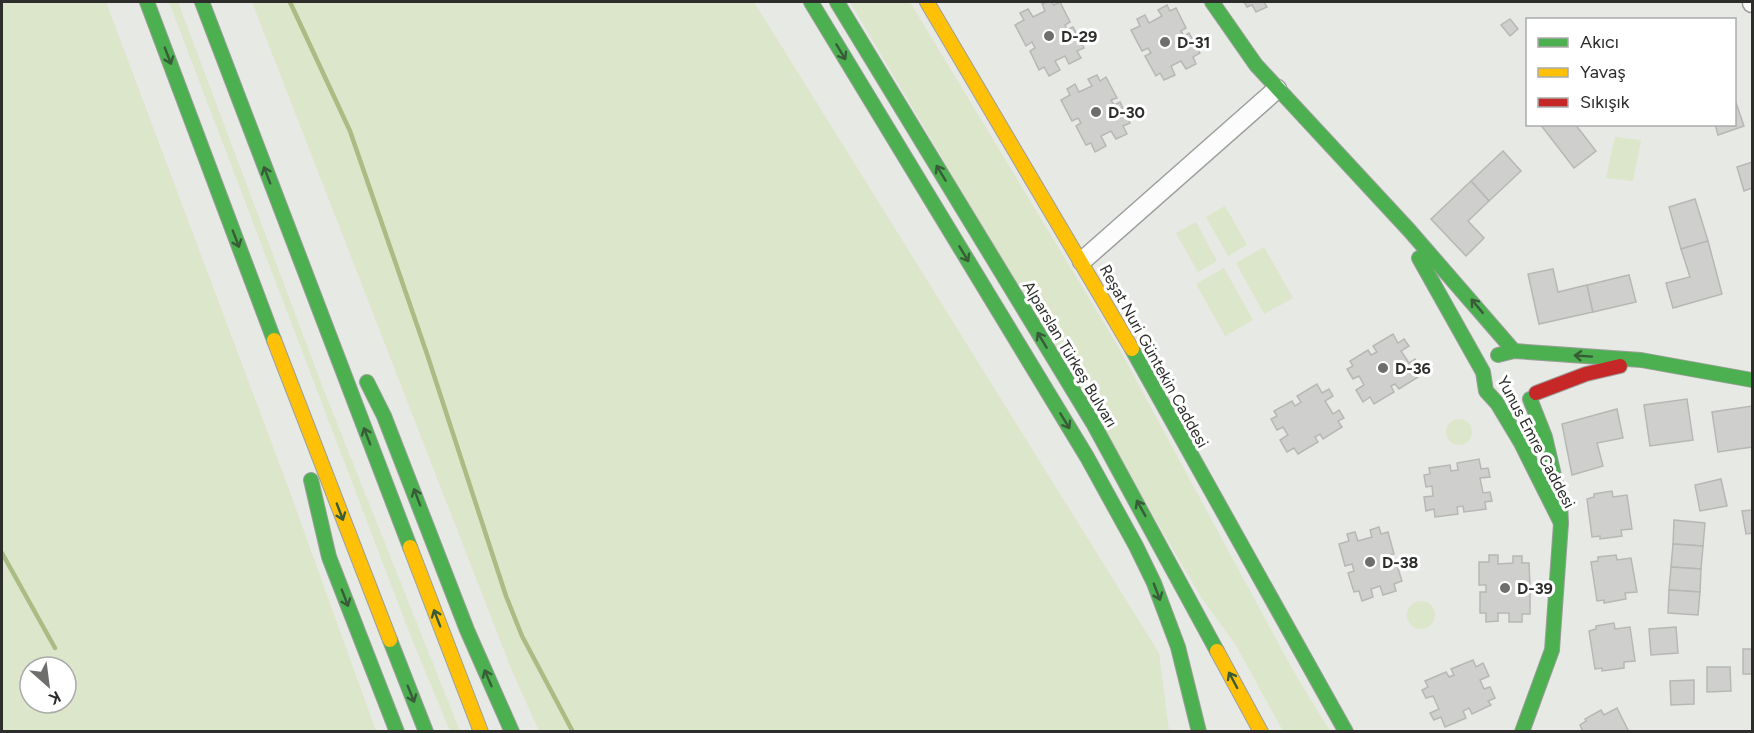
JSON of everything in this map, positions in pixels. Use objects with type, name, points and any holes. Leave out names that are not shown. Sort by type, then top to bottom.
[{"type":"main road","points":[[147,2],[304,419],[426,732]]},
{"type":"main road","points":[[202,2],[481,732]]},
{"type":"main road","points":[[811,2],[1087,457],[1131,538],[1154,583],[1178,647],[1199,732]]},
{"type":"main road","name":"Alparslan Türkeş Bulvarı","points":[[837,2],[1093,423],[1261,732]]},
{"type":"main road","name":"Reşat Nuri Güntekin Caddesi","points":[[927,2],[1082,261],[1346,732]]},
{"type":"main road","name":"Yunus Emre Caddesi","points":[[1212,2],[1230,31],[1277,89],[1538,371],[1533,396],[1560,501],[1561,523],[1552,650],[1522,732]]},
{"type":"main road","name":"Yunus Emre Caddesi","points":[[1397,219],[1483,372],[1486,391],[1497,403],[1540,479],[1561,523]]},
{"type":"main road","points":[[318,308],[350,351]]},
{"type":"main road","points":[[1483,372],[1496,356],[1518,352],[1641,360],[1752,380]]},
{"type":"main road","points":[[1497,403],[1514,406],[1586,374],[1641,360]]},
{"type":"main road","points":[[361,369],[384,416],[467,630],[512,732]]},
{"type":"main road","points":[[304,419],[309,466],[329,556],[397,732]]},
{"type":"street","points":[[1082,261],[1277,89]]},
{"type":"green space","points":[[2,2],[106,2],[287,484],[376,731],[2,731]]},
{"type":"green space","points":[[169,2],[178,2],[323,388],[460,731],[450,731],[411,637]]},
{"type":"green space","points":[[252,2],[754,2],[1159,653],[1169,731],[539,731],[512,671]]},
{"type":"green space","points":[[850,2],[910,2],[1116,343],[1295,674],[1330,731],[1283,731],[1235,644],[1201,597]]},
{"type":"green space","points":[[1615,137],[1641,140],[1633,181],[1606,178]]},
{"type":"green space","points":[[1225,206],[1247,245],[1228,256],[1206,217]]},
{"type":"green space","points":[[1196,222],[1217,261],[1198,272],[1176,233]]},
{"type":"green space","points":[[1264,247],[1293,298],[1264,314],[1236,263]]},
{"type":"green space","points":[[1224,268],[1253,320],[1225,336],[1196,284]]},
{"type":"green space","points":[[1459,419],[1468,423],[1472,432],[1468,441],[1459,445],[1450,441],[1446,432],[1450,423]]},
{"type":"green space","points":[[1421,601],[1431,605],[1435,615],[1431,625],[1421,629],[1411,625],[1407,615],[1411,605]]},
{"type":"building","name":"D-29","points":[[1047,2],[1054,5],[1060,2],[1070,22],[1065,25],[1067,30],[1073,27],[1084,48],[1077,51],[1081,58],[1069,64],[1065,56],[1055,61],[1060,70],[1049,76],[1044,67],[1039,70],[1030,51],[1035,48],[1032,42],[1026,46],[1015,25],[1024,20],[1020,13],[1028,9],[1033,17],[1045,11],[1042,4]]},
{"type":"building","points":[[1244,2],[1264,2],[1267,7],[1256,12],[1252,5],[1247,7]]},
{"type":"building","name":"D-31","points":[[1167,5],[1170,11],[1176,8],[1186,28],[1181,31],[1184,36],[1189,33],[1200,53],[1193,57],[1196,64],[1186,69],[1181,61],[1171,66],[1175,75],[1164,80],[1160,73],[1156,76],[1145,56],[1151,53],[1148,48],[1142,51],[1131,30],[1140,26],[1137,19],[1145,15],[1149,23],[1162,16],[1158,10]]},
{"type":"building","points":[[1510,19],[1518,29],[1510,36],[1501,25]]},
{"type":"building","name":"D-30","points":[[1097,75],[1100,81],[1106,77],[1117,98],[1111,100],[1114,105],[1120,102],[1130,123],[1123,126],[1127,134],[1116,139],[1111,131],[1101,136],[1106,146],[1095,152],[1091,143],[1086,145],[1076,126],[1081,123],[1078,118],[1072,121],[1061,100],[1070,95],[1067,89],[1075,84],[1079,92],[1092,86],[1088,79]]},
{"type":"building","points":[[1736,103],[1744,126],[1718,135],[1716,126],[1736,126]]},
{"type":"building","points":[[1542,126],[1577,126],[1596,151],[1574,168]]},
{"type":"building","points":[[1503,151],[1521,171],[1489,201],[1471,181]]},
{"type":"building","points":[[1752,162],[1752,188],[1744,191],[1737,167]]},
{"type":"building","points":[[1471,181],[1489,201],[1468,221],[1484,238],[1466,256],[1431,219]]},
{"type":"building","points":[[1695,199],[1708,241],[1681,249],[1669,207]]},
{"type":"building","points":[[1708,241],[1722,294],[1673,308],[1666,283],[1690,277],[1681,249]]},
{"type":"building","points":[[1553,269],[1558,292],[1587,285],[1593,312],[1539,324],[1528,274]]},
{"type":"building","points":[[1629,275],[1636,302],[1593,312],[1587,285]]},
{"type":"building","name":"D-36","points":[[1393,334],[1398,343],[1404,339],[1409,346],[1401,351],[1409,363],[1415,359],[1420,368],[1414,371],[1418,377],[1399,389],[1395,384],[1391,386],[1394,392],[1374,404],[1370,397],[1363,402],[1356,390],[1364,385],[1359,376],[1353,379],[1347,369],[1353,366],[1350,361],[1368,350],[1371,355],[1377,352],[1373,346]]},
{"type":"building","points":[[1317,384],[1322,393],[1329,389],[1333,396],[1325,401],[1333,414],[1339,410],[1344,418],[1338,421],[1342,427],[1323,439],[1320,434],[1315,437],[1318,442],[1298,454],[1294,448],[1287,452],[1280,440],[1288,435],[1283,427],[1277,430],[1271,419],[1277,416],[1274,411],[1292,401],[1295,406],[1301,402],[1297,396]]},
{"type":"building","points":[[1687,399],[1693,440],[1650,446],[1644,405]]},
{"type":"building","points":[[1752,406],[1752,447],[1718,452],[1712,412]]},
{"type":"building","points":[[1617,409],[1623,438],[1597,443],[1603,466],[1572,475],[1562,424]]},
{"type":"building","points":[[1479,459],[1481,469],[1488,468],[1490,477],[1480,478],[1483,493],[1490,492],[1492,501],[1485,502],[1486,509],[1464,512],[1463,506],[1457,507],[1458,514],[1435,517],[1434,509],[1426,511],[1424,497],[1433,496],[1432,486],[1426,487],[1424,475],[1430,474],[1429,468],[1450,465],[1451,471],[1458,470],[1457,463]]},
{"type":"building","points":[[1721,479],[1727,506],[1700,511],[1695,485]]},
{"type":"building","points":[[1612,491],[1613,497],[1627,495],[1632,529],[1621,530],[1622,536],[1600,539],[1600,536],[1592,537],[1587,499],[1594,497],[1594,494]]},
{"type":"building","points":[[1752,510],[1752,533],[1746,534],[1742,511]]},
{"type":"building","points":[[1674,520],[1705,523],[1703,546],[1673,544]]},
{"type":"building","name":"D-38","points":[[1379,527],[1381,534],[1388,532],[1394,554],[1388,555],[1389,560],[1395,559],[1402,581],[1394,584],[1396,591],[1383,595],[1380,586],[1371,589],[1373,597],[1362,601],[1359,591],[1354,592],[1348,573],[1354,571],[1352,564],[1345,566],[1339,544],[1349,541],[1347,534],[1355,532],[1358,541],[1372,537],[1370,530]]},
{"type":"building","points":[[1673,544],[1703,546],[1701,569],[1671,567]]},
{"type":"building","name":"D-39","points":[[1489,555],[1498,555],[1498,564],[1513,563],[1513,556],[1522,556],[1522,563],[1529,563],[1530,585],[1523,585],[1523,591],[1530,591],[1530,614],[1522,614],[1522,622],[1509,622],[1509,613],[1498,613],[1498,621],[1486,622],[1486,613],[1480,613],[1480,592],[1486,592],[1486,585],[1479,585],[1479,562],[1489,562]]},
{"type":"building","points":[[1616,555],[1617,560],[1631,558],[1637,592],[1625,593],[1626,599],[1604,603],[1604,600],[1597,601],[1591,562],[1598,561],[1598,557]]},
{"type":"building","points":[[1671,567],[1701,569],[1700,592],[1669,590]]},
{"type":"building","points":[[1669,590],[1700,592],[1698,615],[1668,613]]},
{"type":"building","points":[[1614,623],[1615,629],[1630,627],[1635,661],[1624,662],[1624,668],[1602,671],[1602,668],[1595,669],[1589,631],[1596,629],[1596,626]]},
{"type":"building","points":[[1676,627],[1678,653],[1651,655],[1649,629]]},
{"type":"building","points":[[1743,649],[1752,649],[1752,674],[1743,674]]},
{"type":"building","points":[[1473,660],[1476,667],[1483,663],[1489,676],[1480,680],[1484,689],[1490,687],[1495,698],[1488,701],[1491,705],[1472,714],[1469,708],[1463,711],[1466,718],[1445,727],[1441,717],[1434,720],[1430,713],[1439,709],[1433,696],[1426,698],[1422,690],[1428,687],[1425,681],[1446,672],[1449,677],[1454,675],[1451,669]]},
{"type":"building","points":[[1707,667],[1730,667],[1731,691],[1707,692]]},
{"type":"building","points":[[1694,680],[1694,704],[1671,705],[1670,681]]},
{"type":"building","points":[[1617,708],[1629,732],[1583,732],[1580,725],[1586,721],[1585,719],[1601,710],[1604,715]]},
{"type":"waterway","points":[[290,2],[350,131],[427,354],[506,596],[522,636],[573,732]]},
{"type":"waterway","points":[[2,553],[55,648]]},
{"type":"traffic: fast","points":[[147,2],[274,340]]},
{"type":"traffic: fast","points":[[202,2],[410,547]]},
{"type":"traffic: fast","points":[[811,2],[1087,457],[1136,546],[1154,583],[1178,647],[1199,732]]},
{"type":"traffic: fast","points":[[837,2],[1093,423],[1217,651]]},
{"type":"traffic: fast","points":[[1212,2],[1256,65],[1409,230],[1514,351]]},
{"type":"traffic: fast","points":[[1419,258],[1483,372],[1486,391],[1497,403],[1521,443],[1561,523]]},
{"type":"traffic: fast","points":[[1132,349],[1346,732]]},
{"type":"traffic: fast","points":[[1498,355],[1514,351],[1641,360],[1752,380]]},
{"type":"traffic: fast","points":[[367,382],[384,416],[467,630],[512,732]]},
{"type":"traffic: fast","points":[[1522,732],[1552,650],[1561,523],[1560,501],[1545,437],[1530,399]]},
{"type":"traffic: fast","points":[[311,480],[329,557],[397,732]]},
{"type":"traffic: fast","points":[[390,640],[426,732]]},
{"type":"traffic: slow","points":[[927,2],[1132,349]]},
{"type":"traffic: slow","points":[[274,340],[390,640]]},
{"type":"traffic: slow","points":[[410,547],[481,732]]},
{"type":"traffic: slow","points":[[1217,651],[1261,732]]},
{"type":"traffic: jam","points":[[1536,393],[1586,374],[1620,366]]},
{"type":"place","name":"D-29","points":[[1049,36]]},
{"type":"place","name":"D-31","points":[[1165,42]]},
{"type":"place","name":"D-30","points":[[1096,112]]},
{"type":"place","name":"D-36","points":[[1383,368]]},
{"type":"place","name":"D-38","points":[[1370,562]]},
{"type":"place","name":"D-39","points":[[1505,588]]}]
